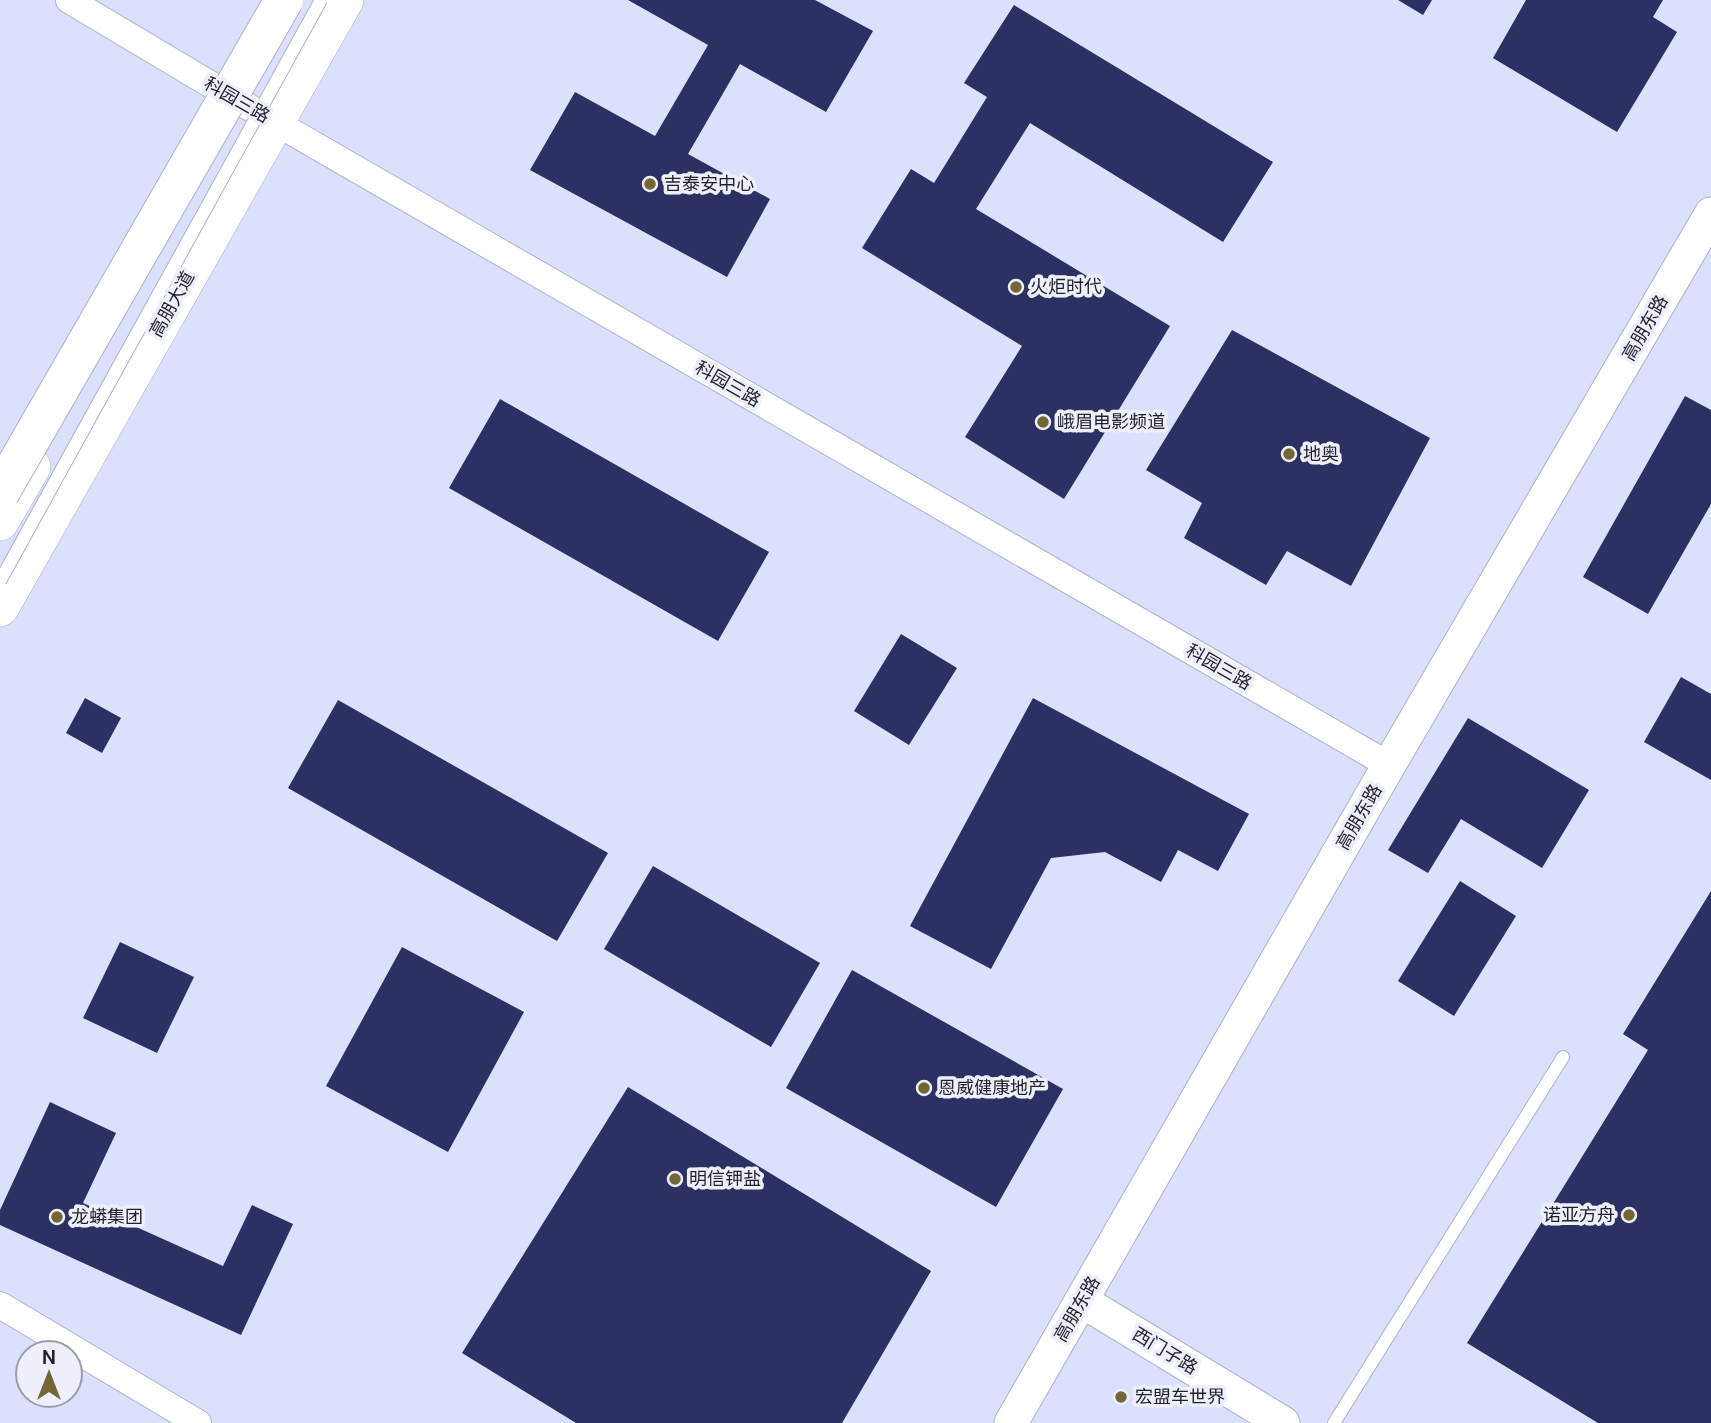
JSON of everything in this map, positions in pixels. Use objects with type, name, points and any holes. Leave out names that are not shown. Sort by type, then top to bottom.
[{"type":"highway","points":[[0,493],[284,0]]},
{"type":"main road","points":[[0,522],[297,0]]},
{"type":"main road","name":"高朋大道","points":[[0,608],[345,0]]},
{"type":"street","name":"科园三路","points":[[69,0],[240,102],[1389,765]]},
{"type":"street","name":"高朋东路","points":[[1011,1423],[1389,765],[1711,214]]},
{"type":"street","name":"西门子路","points":[[1082,1301],[1283,1423]]},
{"type":"street","points":[[0,1306],[198,1423]]},
{"type":"lane","points":[[0,581],[321,0]]},
{"type":"lane","points":[[1334,1423],[1563,1058]]},
{"type":"building","points":[[628,0],[815,0],[873,31],[826,112],[740,64],[688,154],[770,199],[727,277],[530,170],[575,92],[655,136],[708,45]]},
{"type":"building","points":[[1398,0],[1432,0],[1423,15]]},
{"type":"building","points":[[1526,0],[1663,0],[1653,17],[1677,32],[1617,132],[1493,58]]},
{"type":"building","points":[[1014,5],[1273,162],[1223,242],[1030,123],[976,209],[1170,326],[1064,499],[965,437],[1022,346],[862,248],[911,169],[934,183],[987,97],[964,83]]},
{"type":"building","name":"地奥","points":[[1232,330],[1430,438],[1351,586],[1287,551],[1266,585],[1184,538],[1202,503],[1146,470]]},
{"type":"building","points":[[1685,396],[1711,410],[1711,504],[1648,614],[1583,577]]},
{"type":"building","points":[[500,399],[769,552],[718,641],[449,488]]},
{"type":"building","points":[[901,634],[957,668],[909,745],[854,711]]},
{"type":"building","points":[[1681,677],[1711,694],[1711,780],[1644,742]]},
{"type":"building","points":[[85,698],[121,718],[102,753],[66,733]]},
{"type":"building","points":[[1033,698],[1249,814],[1218,871],[1178,850],[1161,882],[1105,852],[1051,858],[991,969],[910,926]]},
{"type":"building","points":[[338,700],[608,853],[557,941],[288,788]]},
{"type":"building","points":[[1468,718],[1589,790],[1542,868],[1461,819],[1428,873],[1388,850]]},
{"type":"building","points":[[653,866],[820,963],[771,1047],[604,949]]},
{"type":"building","points":[[1460,881],[1516,916],[1454,1016],[1398,981]]},
{"type":"building","name":"诺亚方舟","points":[[1711,891],[1711,1423],[1598,1423],[1467,1343],[1648,1050],[1623,1034]]},
{"type":"building","points":[[120,942],[194,977],[157,1053],[83,1018]]},
{"type":"building","points":[[402,947],[524,1012],[448,1152],[326,1086]]},
{"type":"building","name":"恩威健康地产","points":[[852,970],[1063,1089],[996,1207],[786,1088]]},
{"type":"building","name":"明信钾盐","points":[[628,1087],[931,1271],[842,1423],[576,1423],[462,1353]]},
{"type":"building","name":"龙蟒集团","points":[[50,1102],[116,1133],[83,1203],[223,1266],[252,1205],[293,1224],[241,1335],[0,1225],[0,1210]]},
{"type":"place","name":"吉泰安中心","points":[[650,184]]},
{"type":"place","name":"火炬时代","points":[[1016,287]]},
{"type":"place","name":"峨眉电影频道","points":[[1043,422]]},
{"type":"place","name":"地奥","points":[[1289,454]]},
{"type":"place","name":"恩威健康地产","points":[[924,1088]]},
{"type":"place","name":"明信钾盐","points":[[675,1179]]},
{"type":"place","name":"诺亚方舟","points":[[1629,1215]]},
{"type":"place","name":"龙蟒集团","points":[[57,1217]]},
{"type":"place","name":"宏盟车世界","points":[[1121,1397]]}]
